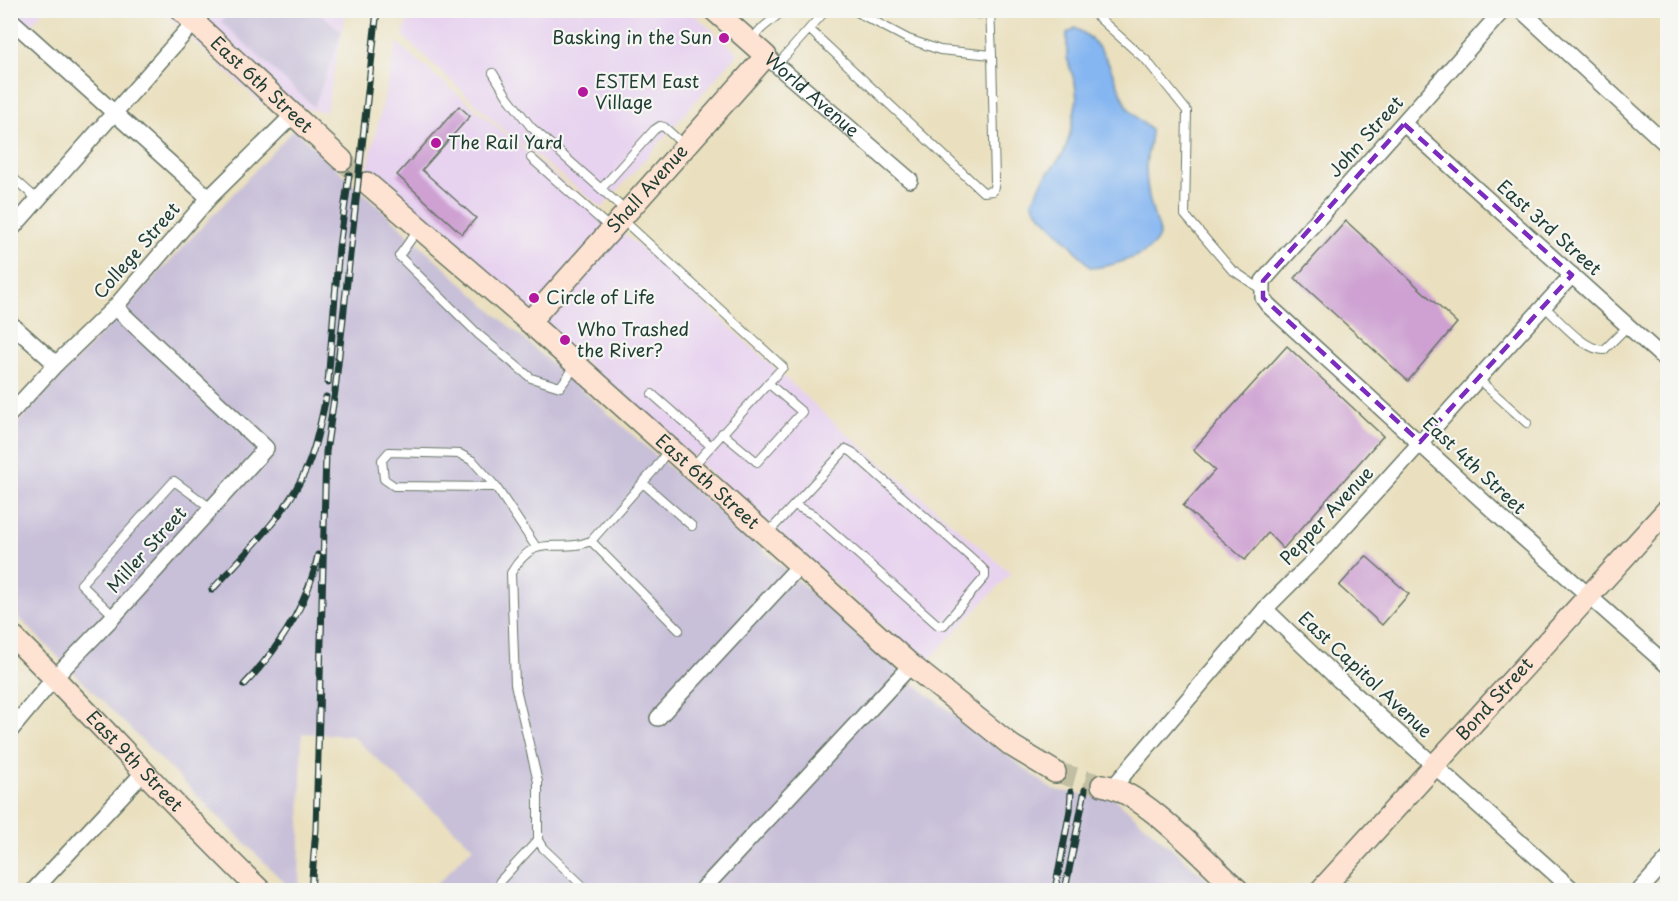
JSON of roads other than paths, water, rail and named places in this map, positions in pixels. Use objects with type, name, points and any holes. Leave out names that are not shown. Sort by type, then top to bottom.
[{"type":"street","name":"World Avenue","points":[[714,10],[910,180]]},
{"type":"street","name":"John Street","points":[[1262,290],[1263,281],[1503,10]]},
{"type":"street","points":[[1521,10],[1668,146]]},
{"type":"street","points":[[10,231],[115,114],[193,14]]},
{"type":"street","name":"East 6th Street","points":[[193,14],[342,160]]},
{"type":"street","points":[[10,20],[209,198]]},
{"type":"street","name":"Shall Avenue","points":[[529,322],[685,146],[772,61]]},
{"type":"street","name":"College Street","points":[[10,414],[56,364],[116,307],[209,198],[294,114]]},
{"type":"street","name":"East 3rd Street","points":[[1404,124],[1668,362]]},
{"type":"street","name":"East 6th Street","points":[[367,183],[529,322],[911,665],[1012,746],[1055,772]]},
{"type":"street","name":"Pepper Avenue","points":[[1108,785],[1265,609],[1317,557],[1572,275]]},
{"type":"street","name":"East 4th Street","points":[[1262,290],[1268,305],[1519,534],[1668,666]]},
{"type":"street","name":"Miller Street","points":[[10,730],[55,677],[114,616],[266,448],[116,307]]},
{"type":"street","points":[[10,323],[56,364]]},
{"type":"street","name":"Bond Street","points":[[1321,891],[1668,509]]},
{"type":"street","points":[[658,718],[800,565]]},
{"type":"street","name":"East Capitol Avenue","points":[[1265,609],[1339,680],[1574,891]]},
{"type":"street","name":"East 9th Street","points":[[10,634],[55,677],[206,839],[260,891]]},
{"type":"street","points":[[702,891],[911,665]]},
{"type":"street","points":[[34,891],[143,773]]},
{"type":"street","points":[[1108,785],[1155,813],[1238,891]]},
{"type":"street","points":[[1640,891],[1668,859]]},
{"type":"lane","points":[[749,41],[784,10]]},
{"type":"lane","points":[[772,61],[809,29],[826,10]]},
{"type":"lane","points":[[852,10],[908,39],[940,50],[992,55]]},
{"type":"lane","points":[[809,29],[983,192],[993,191],[995,182],[990,10]]},
{"type":"lane","points":[[1090,10],[1147,61],[1187,111],[1185,215],[1231,269],[1262,290]]},
{"type":"lane","points":[[493,73],[531,128],[601,189],[620,220]]},
{"type":"lane","points":[[601,189],[660,126],[685,146]]},
{"type":"lane","points":[[531,158],[620,220],[783,367],[692,467]]},
{"type":"lane","points":[[10,175],[38,200]]},
{"type":"lane","points":[[420,227],[399,256],[479,334],[531,378],[560,387],[576,365]]},
{"type":"lane","points":[[1544,306],[1584,343],[1596,350],[1604,350],[1628,326]]},
{"type":"lane","points":[[1478,379],[1527,423]]},
{"type":"lane","points":[[722,433],[757,462],[802,412],[768,383]]},
{"type":"lane","points":[[652,394],[711,446]]},
{"type":"lane","points":[[587,891],[543,848],[538,840],[538,782],[515,684],[511,573],[517,562],[536,547],[580,545],[591,541],[643,483],[669,448]]},
{"type":"lane","points":[[766,535],[846,449],[976,562],[985,571],[985,577],[944,625],[938,625],[814,515],[794,505]]},
{"type":"lane","points":[[496,487],[394,486],[384,479],[382,460],[389,452],[459,454],[473,461],[496,487],[536,547]]},
{"type":"lane","points":[[114,616],[81,584],[174,481],[211,508]]},
{"type":"lane","points":[[643,483],[692,526]]},
{"type":"lane","points":[[591,541],[679,630]]},
{"type":"lane","points":[[500,881],[538,840]]},
{"type":"water","points":[[915,11],[980,11],[979,24],[954,22]]},
{"type":"water","points":[[1075,28],[1095,42],[1108,62],[1127,106],[1151,130],[1146,162],[1148,190],[1154,216],[1159,226],[1156,242],[1141,254],[1130,259],[1091,268],[1035,209],[1032,201],[1045,177],[1064,153],[1070,134],[1077,99],[1075,83],[1067,58],[1067,33]]},
{"type":"tunnel","points":[[342,160],[367,183]]},
{"type":"tunnel","points":[[1055,772],[1102,785]]},
{"type":"railway","points":[[311,890],[316,829],[326,452],[335,391],[377,10]]},
{"type":"railway","points":[[328,383],[339,247],[349,175]]},
{"type":"railway","points":[[212,590],[265,532],[300,483],[314,448],[326,397]]},
{"type":"railway","points":[[244,685],[269,656],[290,625],[307,591],[318,555]]},
{"type":"railway","points":[[1065,890],[1085,790]]},
{"type":"railway","points":[[1055,890],[1070,810],[1071,792]]},
{"type":"place","name":"Basking in the Sun","points":[[724,38]]},
{"type":"place","name":"ESTEM East Village","points":[[583,92]]},
{"type":"place","name":"The Rail Yard","points":[[436,143]]},
{"type":"place","name":"Circle of Life","points":[[534,298]]},
{"type":"place","name":"Who Trashed the River?","points":[[565,340]]}]
